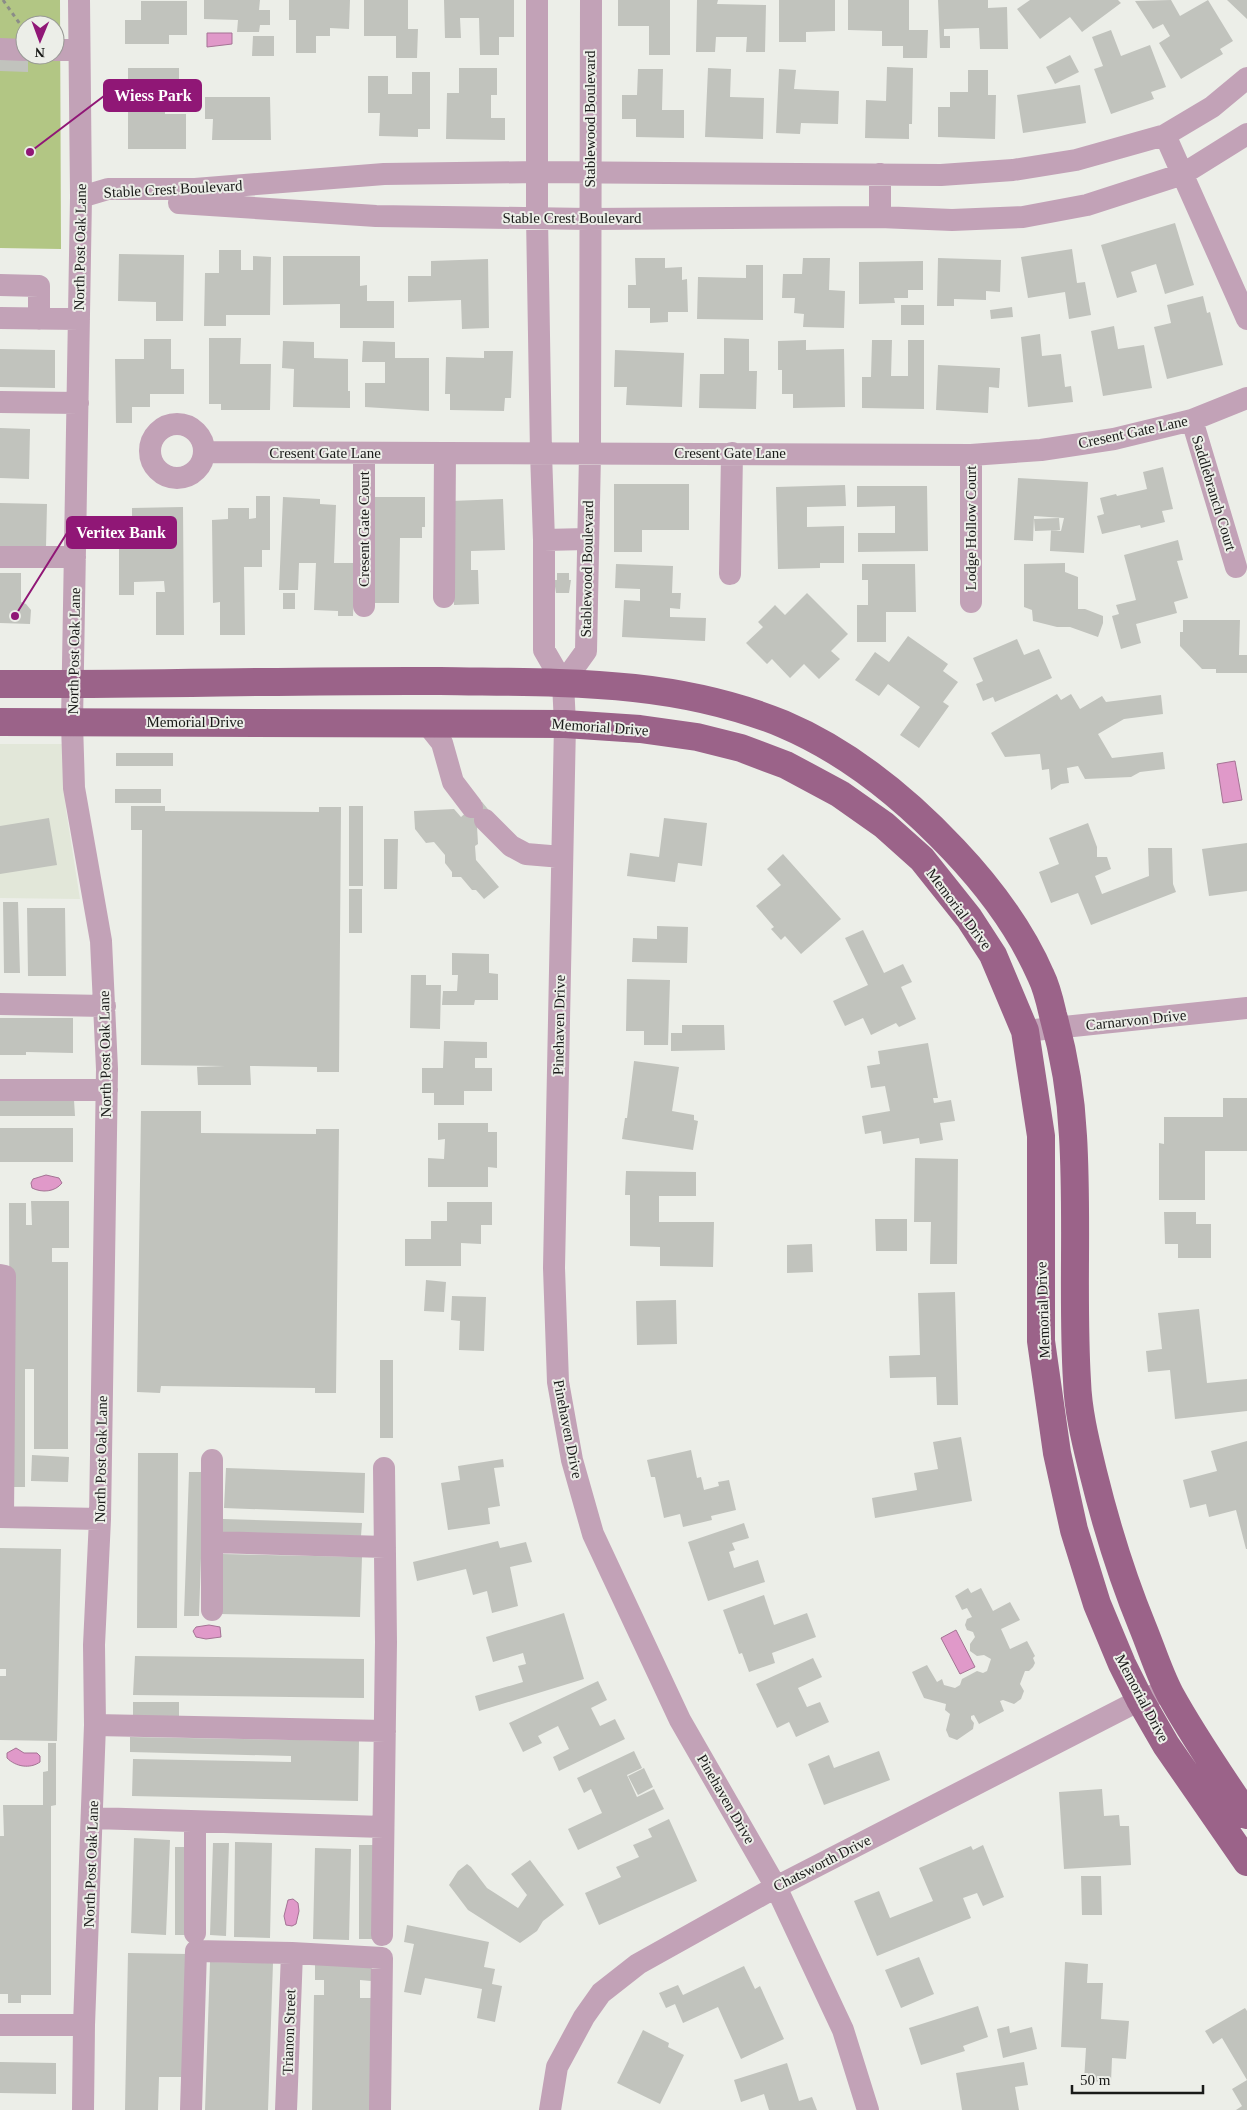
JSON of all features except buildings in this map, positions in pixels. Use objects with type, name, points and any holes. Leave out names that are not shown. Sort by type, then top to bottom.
[{"type":"main road","name":"Memorial Drive","points":[[0,684],[74,685],[325,680],[563,683],[634,686],[685,694],[730,705],[785,725],[830,748],[882,782],[926,820],[977,875],[1026,945],[1044,981],[1068,1081],[1073,1136],[1077,1386],[1087,1447],[1108,1529],[1133,1603],[1168,1690],[1211,1761],[1247,1815]]},
{"type":"main road","points":[[72,723],[108,708],[272,682]]},
{"type":"main road","name":"Memorial Drive","points":[[0,722],[564,724],[640,729],[697,737],[741,748],[786,765],[840,794],[884,825],[922,860],[969,918],[993,955],[1025,1031],[1041,1136],[1042,1341],[1057,1453],[1074,1530],[1097,1604],[1122,1664],[1140,1700],[1166,1745],[1247,1862]]},
{"type":"main road","points":[[1057,1453],[1087,1447]]},
{"type":"street","name":"North Post Oak Lane","points":[[79,0],[81,197],[72,723],[74,788],[101,941],[107,1090],[100,1519],[94,1645],[93,1818],[84,2025],[83,2110]]},
{"type":"street","points":[[537,0],[537,217],[544,540],[544,650],[563,683]]},
{"type":"street","name":"Stablewood Boulevard","points":[[563,683],[586,651],[590,454],[589,219],[591,0]]},
{"type":"street","points":[[0,49],[15,50]]},
{"type":"street","points":[[65,50],[79,50]]},
{"type":"street","name":"Stable Crest Boulevard","points":[[81,197],[108,189],[195,189],[384,174],[538,172],[941,175],[1013,170],[1076,160],[1164,135],[1212,107],[1247,78]]},
{"type":"street","name":"Stable Crest Boulevard","points":[[81,197],[107,204],[195,203],[376,216],[589,219],[880,217],[952,220],[1023,217],[1087,205],[1182,174],[1247,134]]},
{"type":"street","points":[[1164,135],[1247,318]]},
{"type":"street","points":[[880,174],[880,217]]},
{"type":"street","points":[[0,285],[39,286],[39,319]]},
{"type":"street","points":[[0,318],[79,319]]},
{"type":"street","name":"Cresent Gate Lane","points":[[205,452],[972,455],[1041,450],[1114,438],[1192,420],[1247,398]]},
{"type":"street","points":[[0,402],[78,403]]},
{"type":"street","name":"Saddlebranch Court","points":[[1192,420],[1236,567]]},
{"type":"street","name":"Cresent Gate Court","points":[[364,453],[364,606]]},
{"type":"street","points":[[444,453],[444,597]]},
{"type":"street","points":[[730,574],[732,453]]},
{"type":"street","name":"Lodge Hollow Court","points":[[971,602],[972,455]]},
{"type":"street","points":[[544,540],[587,539]]},
{"type":"street","points":[[0,557],[75,557]]},
{"type":"street","name":"Pinehaven Drive","points":[[563,683],[562,857],[554,1268],[558,1382],[572,1460],[593,1534],[680,1720],[776,1887],[842,2030],[868,2110]]},
{"type":"street","points":[[426,723],[442,743],[453,782],[479,813],[511,846],[526,854],[562,857]]},
{"type":"street","points":[[0,1004],[105,1006]]},
{"type":"street","name":"Carnarvon Drive","points":[[1025,1031],[1247,1008]]},
{"type":"street","points":[[0,1090],[107,1090]]},
{"type":"street","points":[[0,1275],[5,1276],[1,1517],[100,1519]]},
{"type":"street","points":[[212,1460],[214,1542],[212,1610]]},
{"type":"street","points":[[382,1935],[385,1731],[384,1468]]},
{"type":"street","points":[[214,1542],[385,1547]]},
{"type":"street","name":"Chatsworth Drive","points":[[550,2110],[557,2067],[584,2017],[601,1993],[638,1964],[776,1887],[1140,1700],[1168,1690]]},
{"type":"street","points":[[95,1725],[385,1731]]},
{"type":"street","points":[[93,1818],[383,1827]]},
{"type":"street","points":[[195,1822],[195,1933]]},
{"type":"street","points":[[191,2110],[196,1951],[292,1953],[382,1958],[380,2110]]},
{"type":"street","name":"Trianon Street","points":[[286,2110],[292,1953]]},
{"type":"street","points":[[0,2025],[84,2025]]},
{"type":"path","points":[[3,0],[15,17]]},
{"type":"shaded area","points":[[207,33],[232,33],[232,44],[207,47]]},
{"type":"shaded area","points":[[0,744],[62,744],[66,810],[80,899],[0,898]]},
{"type":"shaded area","points":[[1235,761],[1242,800],[1223,803],[1217,764]]},
{"type":"shaded area","points":[[46,1175],[59,1178],[62,1183],[48,1191],[32,1188],[31,1183],[33,1179]]},
{"type":"shaded area","points":[[209,1625],[220,1627],[221,1637],[206,1639],[196,1637],[193,1631],[196,1627]]},
{"type":"shaded area","points":[[956,1630],[975,1667],[960,1674],[941,1638]]},
{"type":"shaded area","points":[[16,1748],[24,1753],[37,1753],[40,1756],[40,1762],[32,1766],[23,1766],[11,1761],[7,1758],[7,1753]]},
{"type":"shaded area","points":[[293,1899],[298,1903],[299,1911],[296,1924],[292,1926],[286,1925],[284,1916],[288,1900]]},
{"type":"green space","points":[[0,0],[60,0],[60,15],[15,15],[15,65],[60,65],[61,249],[0,248]]},
{"type":"place","name":"Wiess Park","points":[[30,152]]},
{"type":"place","name":"Veritex Bank","points":[[15,616]]}]
